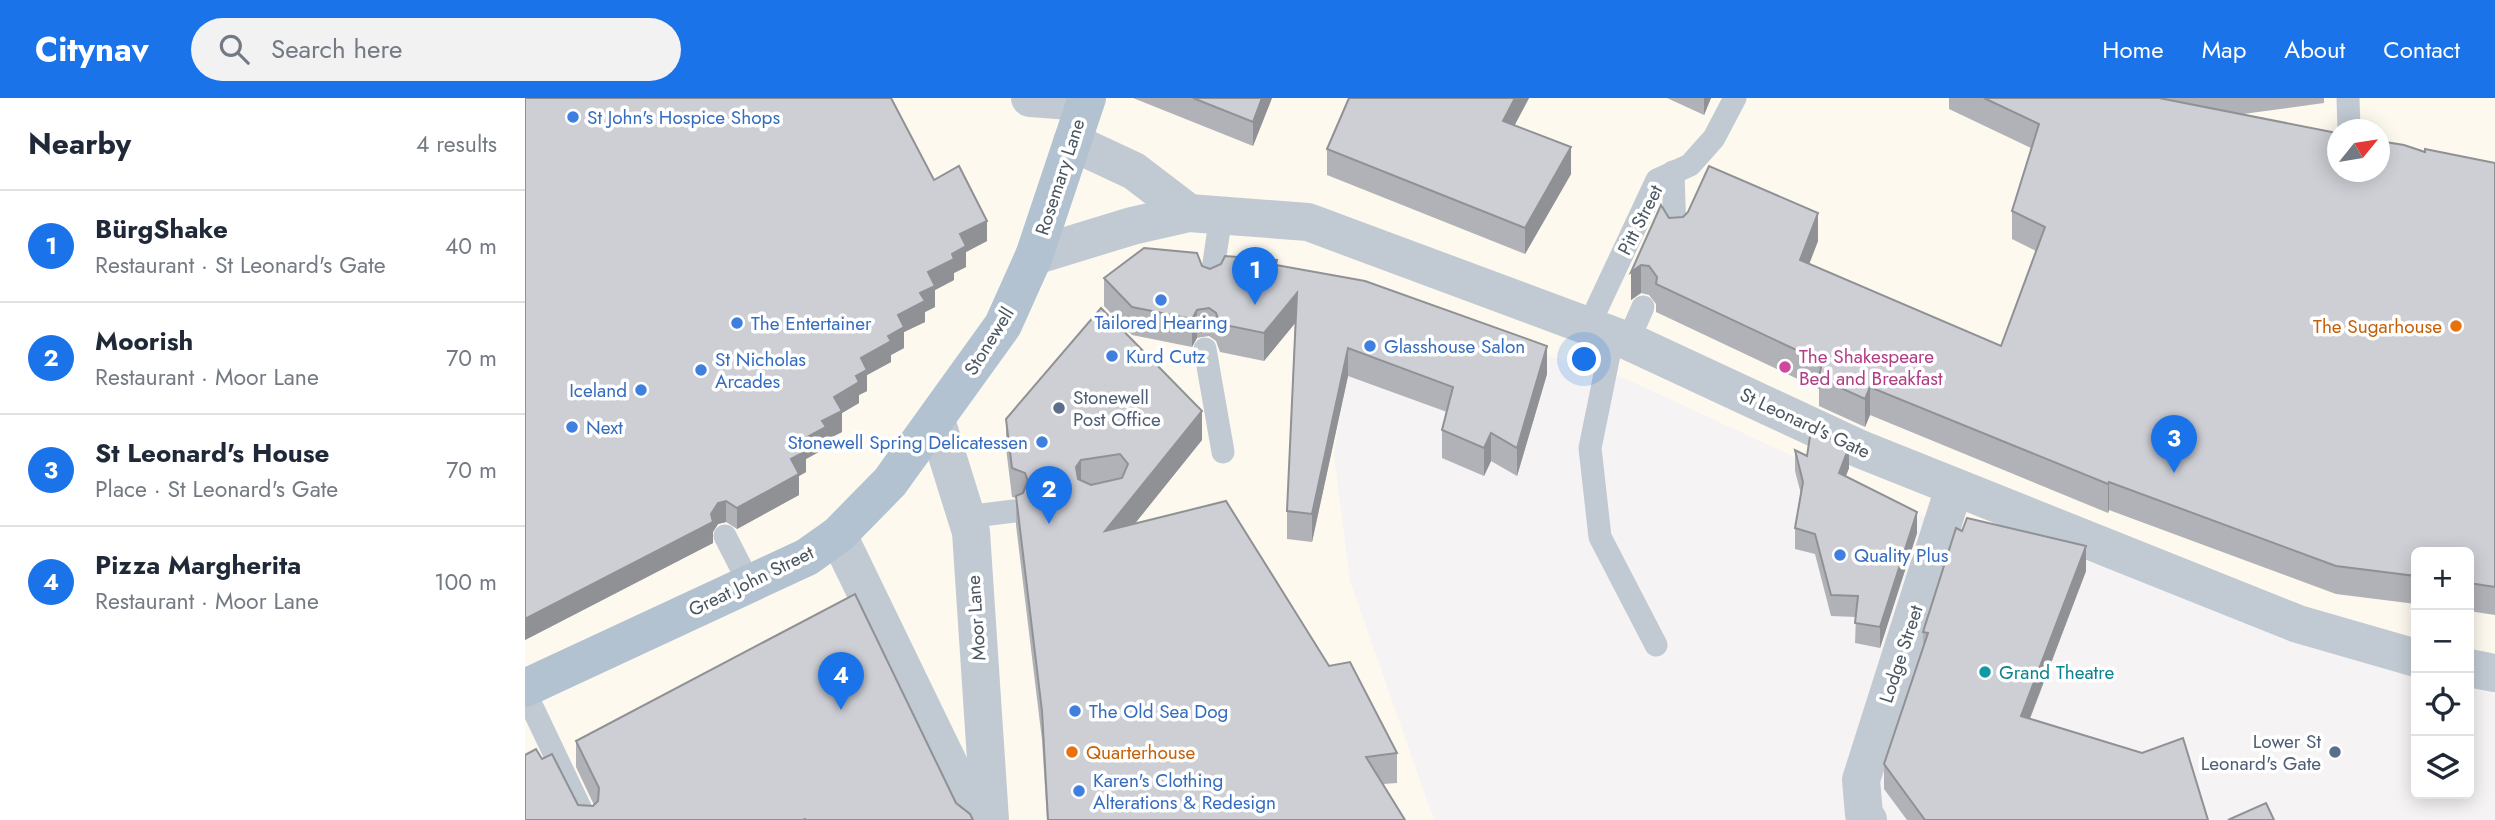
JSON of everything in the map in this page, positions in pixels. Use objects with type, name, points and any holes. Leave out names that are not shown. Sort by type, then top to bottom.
[{"type":"main road","name":"Rosemary Lane","points":[[1034,256],[1086,100]]},
{"type":"main road","name":"Stonewell","points":[[936,421],[1003,325],[1034,256]]},
{"type":"main road","name":"Great John Street","points":[[525,690],[807,557],[838,535],[890,482],[936,421]]},
{"type":"street","points":[[1030,98],[1086,100]]},
{"type":"street","points":[[1072,142],[1134,171],[1205,214]]},
{"type":"street","name":"St Leonard's Gate","points":[[1034,256],[1132,226],[1205,214],[1308,222],[1618,327],[1860,450],[2298,624],[2411,657]]},
{"type":"street","name":"Moor Lane","points":[[936,421],[971,532],[990,820]]},
{"type":"street","name":"Lodge Street","points":[[1868,820],[1864,814],[1861,780],[1954,488]]},
{"type":"street","points":[[838,535],[976,820]]},
{"type":"street","points":[[2474,669],[2495,673]]},
{"type":"lane","name":"Pitt Street","points":[[1656,645],[1600,537],[1590,448],[1618,327],[1657,180],[1689,165],[1714,138],[1735,98]]},
{"type":"lane","points":[[2348,98],[2349,119]]},
{"type":"lane","points":[[1673,172],[1675,234]]},
{"type":"lane","points":[[1205,214],[1211,283]]},
{"type":"lane","points":[[1205,349],[1223,452]]},
{"type":"lane","points":[[965,517],[1014,511]]},
{"type":"lane","points":[[725,536],[749,583]]},
{"type":"lane","points":[[525,690],[586,820]]},
{"type":"shaded area","points":[[525,98],[2495,98],[2495,659],[2474,654],[2474,547],[2411,547],[2411,639],[1967,533],[1918,514],[1626,379],[1359,299],[1334,455],[1350,581],[1434,820],[525,820]]},
{"type":"building","name":"St Nicholas Arcades","points":[[525,98],[891,98],[934,180],[959,166],[987,221],[960,234],[966,246],[952,254],[954,259],[928,272],[935,286],[920,293],[925,301],[898,315],[904,327],[888,336],[891,341],[861,358],[867,370],[856,376],[859,382],[834,397],[842,411],[822,421],[826,427],[800,441],[806,451],[791,459],[799,474],[737,508],[726,501],[718,503],[711,514],[713,522],[525,619]]},
{"type":"building","points":[[1193,98],[1262,98],[1253,122]]},
{"type":"building","points":[[1349,98],[1515,98],[1503,121],[1571,147],[1525,228],[1327,149]]},
{"type":"building","points":[[1984,98],[2159,98],[2327,131],[2327,182],[2390,182],[2390,143],[2425,152],[2425,149],[2495,163],[2495,587],[2474,584],[2474,547],[2411,547],[2411,575],[2336,566],[2109,482],[2108,484],[1870,387],[1865,399],[1819,378],[1822,362],[1656,284],[1657,277],[1649,266],[1641,265],[1631,272],[1661,205],[1669,218],[1683,217],[1688,212],[1709,166],[1818,213],[1800,260],[2001,346],[2045,227],[2012,211],[2039,124]]},
{"type":"building","points":[[1144,248],[1197,253],[1202,266],[1210,269],[1221,264],[1225,256],[1277,260],[1276,265],[1365,281],[1547,346],[1517,448],[1491,433],[1484,448],[1442,430],[1453,387],[1348,348],[1312,514],[1287,511],[1297,293],[1264,333],[1220,324],[1216,313],[1209,308],[1197,310],[1192,319],[1132,307],[1104,278]]},
{"type":"building","points":[[1101,308],[1202,411],[1105,531],[1226,501],[1329,666],[1350,662],[1397,753],[1366,757],[1405,820],[1048,820],[1042,711],[1016,496],[1023,493],[1028,481],[1025,473],[1012,468],[1006,419]],"holes":[[[1120,454],[1128,464],[1122,478],[1091,485],[1078,479],[1076,467],[1081,460]]]},
{"type":"building","points":[[1811,430],[1849,447],[1839,473],[1917,512],[1880,627],[1855,623],[1858,596],[1831,595],[1815,534],[1795,528],[1803,482],[1795,450],[1807,456]]},
{"type":"building","name":"Grand Theatre","points":[[1967,518],[2086,546],[2021,716],[2142,753],[2183,738],[2208,820],[1925,820],[1884,764],[1928,633],[1923,632],[1956,528],[1962,531]]},
{"type":"building","points":[[855,594],[956,803],[970,814],[973,820],[525,820],[525,755],[536,749],[542,759],[552,754],[578,805],[593,806],[598,801],[599,788],[576,741]]},
{"type":"building","points":[[2266,803],[2274,820],[2228,820]]},
{"type":"place","name":"St John's Hospice Shops","points":[[573,117]]},
{"type":"place","name":"Tailored Hearing","points":[[1161,300]]},
{"type":"place","name":"BürgShake","points":[[1255,305]]},
{"type":"place","name":"The Entertainer","points":[[737,323]]},
{"type":"place","name":"The Sugarhouse","points":[[2456,326]]},
{"type":"place","name":"Glasshouse Salon","points":[[1370,346]]},
{"type":"place","name":"Kurd Cutz","points":[[1112,356]]},
{"type":"place","name":"The Shakespeare Bed and Breakfast","points":[[1785,367]]},
{"type":"place","name":"St Nicholas Arcades","points":[[701,370]]},
{"type":"place","name":"Iceland","points":[[641,390]]},
{"type":"place","name":"Stonewell Post Office","points":[[1059,408]]},
{"type":"place","name":"Next","points":[[572,427]]},
{"type":"place","name":"Stonewell Spring Delicatessen","points":[[1042,442]]},
{"type":"place","name":"St Leonard's House","points":[[2174,473]]},
{"type":"place","name":"Moorish","points":[[1049,524]]},
{"type":"place","name":"Quality Plus","points":[[1840,555]]},
{"type":"place","name":"Grand Theatre","points":[[1985,672]]},
{"type":"place","name":"Pizza Margherita","points":[[841,710]]},
{"type":"place","name":"The Old Sea Dog","points":[[1075,711]]},
{"type":"place","name":"Quarterhouse","points":[[1072,752]]},
{"type":"place","name":"Lower St Leonard's Gate","points":[[2335,752]]},
{"type":"place","name":"Karen's Clothing Alterations & Redesign","points":[[1079,791]]}]
